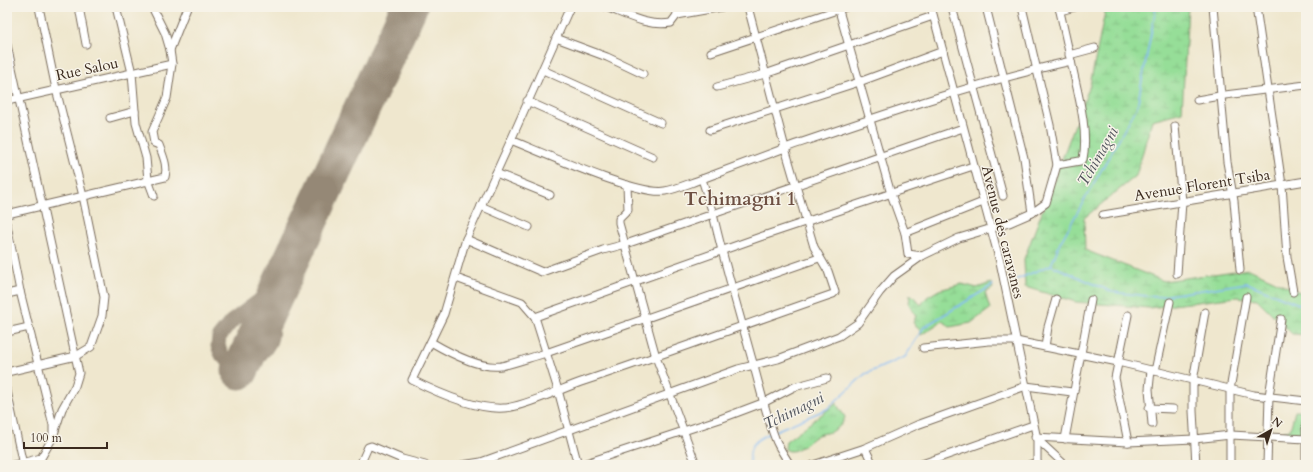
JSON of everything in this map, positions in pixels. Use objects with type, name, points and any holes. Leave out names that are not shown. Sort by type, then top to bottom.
[{"type":"street","points":[[7,372],[76,356],[91,347],[102,316],[104,297],[83,196],[56,88],[39,7]]},
{"type":"street","points":[[79,7],[86,44]]},
{"type":"street","points":[[116,7],[132,73],[135,111],[146,158],[148,180],[154,196]]},
{"type":"street","points":[[7,214],[165,177],[167,169],[159,145],[154,143],[152,138],[167,98],[172,64],[166,33],[152,7]]},
{"type":"street","points":[[170,50],[187,7]]},
{"type":"street","points":[[570,7],[466,239],[462,249],[456,278],[444,314],[412,380],[460,399],[496,408],[512,407],[835,292],[828,271],[814,248],[785,148],[748,7]]},
{"type":"street","points":[[606,7],[636,20],[659,25],[670,23],[677,11],[722,7]]},
{"type":"street","name":"Avenue des caravanes","points":[[931,7],[1000,262],[1036,438],[1037,464]]},
{"type":"street","points":[[952,7],[1003,196]]},
{"type":"street","points":[[986,7],[1005,77],[1024,158],[1032,213]]},
{"type":"street","points":[[462,465],[481,462],[738,369],[754,366],[839,336],[850,330],[858,323],[880,292],[894,276],[922,256],[959,238],[1032,213],[1046,203],[1057,165],[1050,125],[1022,7]]},
{"type":"street","points":[[1057,165],[1080,161],[1083,159],[1084,155],[1079,98],[1059,9],[1075,7]]},
{"type":"street","points":[[1213,7],[1227,162],[1232,193],[1240,270]]},
{"type":"street","points":[[1256,7],[1282,185],[1287,256],[1293,292]]},
{"type":"street","points":[[711,52],[841,8],[849,45],[871,119],[880,157],[905,233],[908,254],[922,256]]},
{"type":"street","points":[[717,87],[766,74],[933,16]]},
{"type":"street","points":[[556,38],[607,57],[642,74]]},
{"type":"street","points":[[7,45],[44,205],[80,373],[75,386],[62,409],[53,437],[41,458],[23,464],[13,465]]},
{"type":"street","points":[[511,140],[627,185],[664,192],[785,148],[871,119],[954,92],[1036,69],[1095,48]]},
{"type":"street","points":[[710,130],[859,82],[943,52]]},
{"type":"street","name":"Rue Salou","points":[[7,101],[56,88],[172,64]]},
{"type":"street","points":[[543,70],[661,123]]},
{"type":"street","points":[[1197,100],[1267,89],[1306,85]]},
{"type":"street","points":[[527,101],[654,157]]},
{"type":"street","points":[[110,118],[135,111]]},
{"type":"street","points":[[1175,126],[1182,202],[1177,274]]},
{"type":"street","points":[[466,239],[542,272],[603,250],[626,244],[796,187],[963,128]]},
{"type":"street","points":[[535,317],[722,251],[973,166]]},
{"type":"street","points":[[496,173],[550,195]]},
{"type":"street","points":[[702,179],[775,439],[790,465]]},
{"type":"street","name":"Avenue Florent Tsiba","points":[[1103,215],[1306,181]]},
{"type":"street","points":[[627,185],[628,210],[619,219],[619,223],[656,357],[694,459]]},
{"type":"street","points":[[905,233],[983,202]]},
{"type":"street","points":[[481,206],[529,227]]},
{"type":"street","points":[[7,225],[10,254],[40,365],[54,425],[53,437]]},
{"type":"street","points":[[431,342],[449,352],[490,366],[500,366],[546,353],[733,290],[819,258]]},
{"type":"street","points":[[456,278],[522,302],[535,317],[558,390],[579,465],[683,432],[765,402],[794,387],[827,378]]},
{"type":"street","points":[[7,294],[20,291]]},
{"type":"street","points":[[1230,465],[1230,390],[1246,297]]},
{"type":"street","points":[[1045,347],[1048,327],[1056,299]]},
{"type":"street","points":[[1065,440],[1072,392],[1091,300]]},
{"type":"street","points":[[1152,424],[1149,408],[1153,370],[1170,302]]},
{"type":"street","points":[[1196,465],[1193,381],[1205,312]]},
{"type":"street","points":[[1128,315],[1115,378],[1128,442]]},
{"type":"street","points":[[1267,465],[1269,396],[1281,319]]},
{"type":"street","points":[[7,332],[30,327]]},
{"type":"street","points":[[923,348],[989,341],[1016,341],[1153,370],[1230,390],[1306,401]]},
{"type":"street","points":[[813,465],[865,448],[917,425],[1026,386],[1072,392]]},
{"type":"street","points":[[7,392],[23,464]]},
{"type":"street","points":[[1149,408],[1173,409]]},
{"type":"street","points":[[1306,424],[1306,465]]},
{"type":"street","points":[[919,465],[1033,425]]},
{"type":"street","points":[[1036,438],[1128,442],[1194,440],[1231,434],[1305,438]]},
{"type":"street","points":[[1036,438],[1065,465]]},
{"type":"street","points":[[360,465],[368,447],[371,446],[402,459],[425,465]]},
{"type":"street","points":[[865,448],[873,465]]},
{"type":"street","points":[[1029,465],[1037,464]]},
{"type":"green space","points":[[1106,7],[1188,7],[1182,112],[1152,120],[1136,176],[1084,218],[1085,250],[1164,281],[1249,269],[1306,295],[1306,335],[1292,334],[1257,299],[1237,297],[1149,308],[1076,302],[1025,287],[1024,259],[1090,85]]},
{"type":"green space","points":[[991,283],[993,288],[985,293],[990,309],[971,323],[950,327],[942,321],[921,335],[920,329],[913,323],[916,316],[909,304],[910,295],[912,295],[921,305],[927,297],[939,290],[962,284],[977,288]]},
{"type":"green space","points":[[837,403],[845,417],[839,427],[814,437],[793,451],[785,449],[786,441]]},
{"type":"green space","points":[[1295,411],[1306,411],[1305,436],[1283,435],[1284,431],[1290,430]]},
{"type":"waterway","name":"Tchimagni","points":[[1008,283],[1051,265],[1060,243],[1137,107],[1156,7]]},
{"type":"waterway","points":[[1051,265],[1112,292],[1156,297],[1247,283],[1306,307]]},
{"type":"waterway","name":"Tchimagni","points":[[775,431],[827,409],[865,374],[905,357],[924,327],[993,285]]},
{"type":"waterway","name":"Tchimagni","points":[[750,465],[750,453],[753,445],[759,439],[770,433]]},
{"type":"taxiway","points":[[267,312],[271,323],[272,332],[270,340],[262,353],[240,371],[222,355],[218,346],[219,337],[231,322],[280,285]]},
{"type":"runway","points":[[240,371],[409,7]]},
{"type":"district","name":"Tchimagni 1","points":[[740,198]]}]
